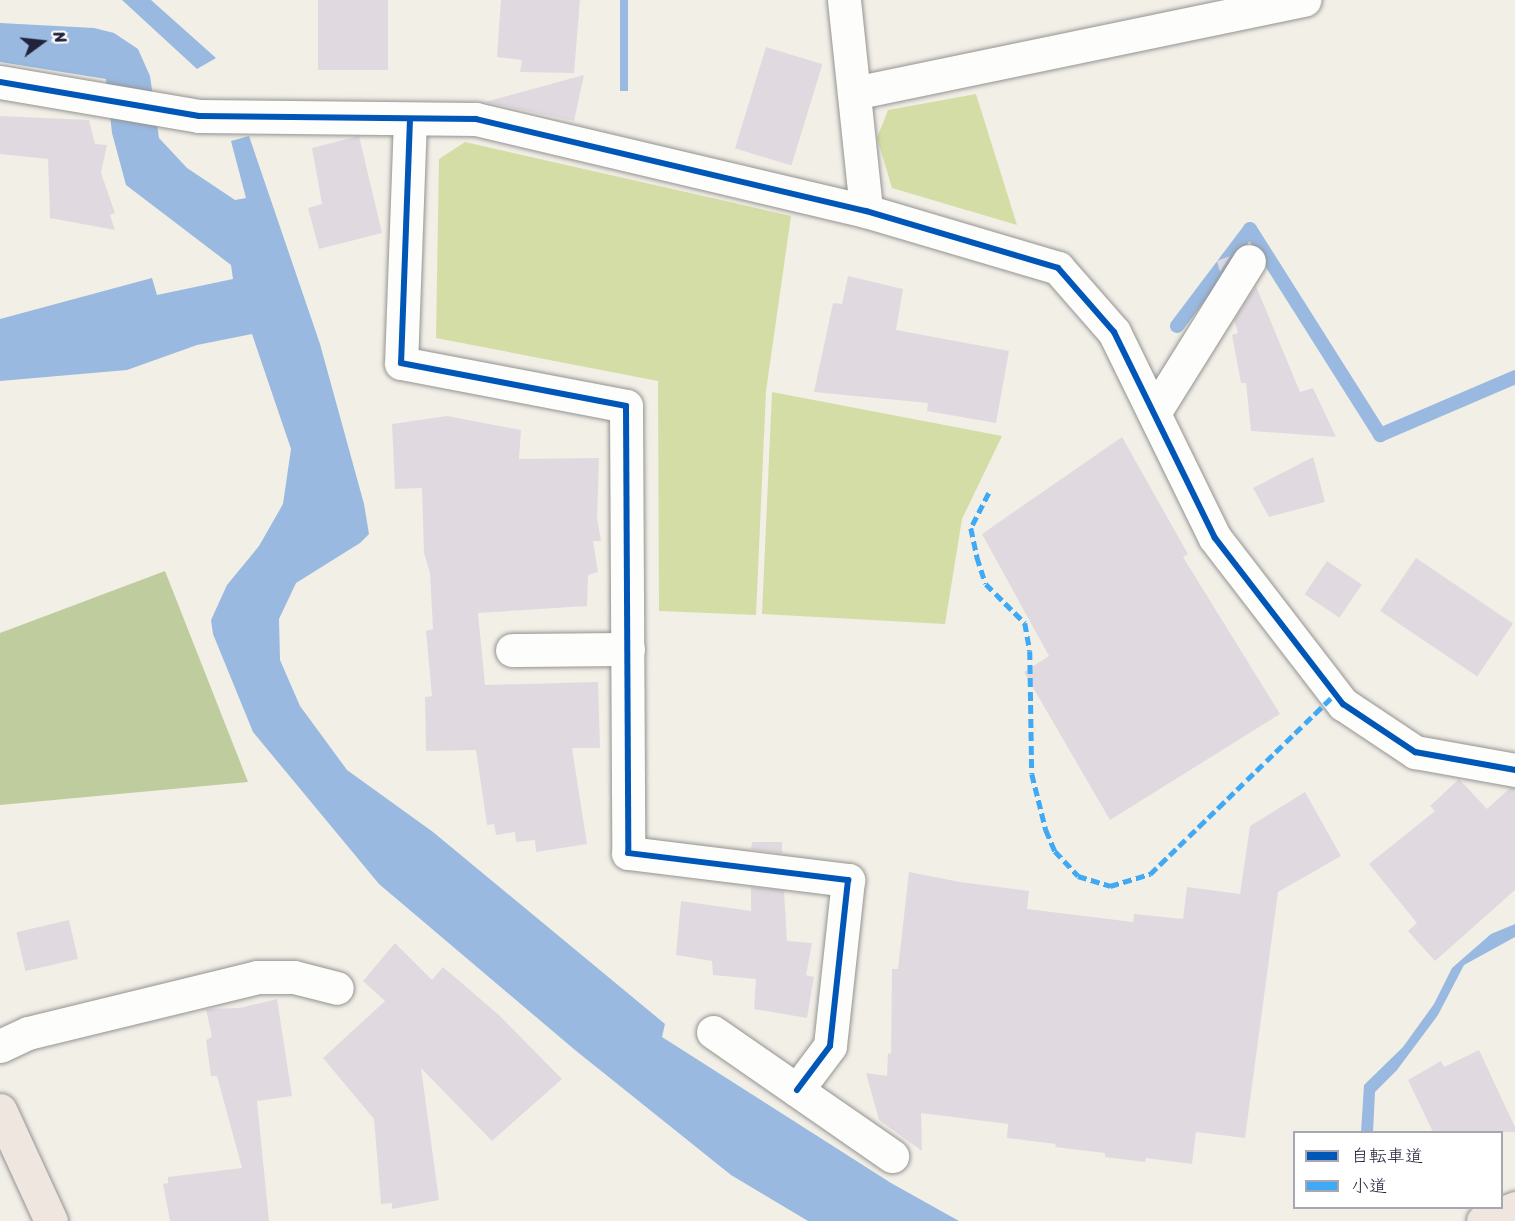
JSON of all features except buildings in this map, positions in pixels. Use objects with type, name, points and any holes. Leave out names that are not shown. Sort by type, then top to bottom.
[{"type":"main road","points":[[0,1110],[51,1221]]},
{"type":"main road","points":[[1483,1221],[1515,1208]]},
{"type":"street","points":[[844,0],[866,211]]},
{"type":"street","points":[[854,93],[1305,0]]},
{"type":"street","points":[[0,82],[199,116],[476,119],[866,211],[1058,268],[1114,332],[1215,538],[1343,704],[1414,752],[1515,769]]},
{"type":"street","points":[[410,118],[401,363],[626,406],[628,853],[848,880],[830,1046],[797,1090]]},
{"type":"street","points":[[1154,413],[1249,261]]},
{"type":"street","points":[[512,650],[628,649]]},
{"type":"street","points":[[0,1046],[28,1033],[257,977],[294,977],[337,988]]},
{"type":"street","points":[[713,1032],[892,1155]]},
{"type":"green space","points":[[976,94],[1017,225],[892,188],[877,138],[888,110]]},
{"type":"green space","points":[[465,142],[791,216],[766,391],[756,615],[659,611],[658,381],[436,338],[439,159]]},
{"type":"green space","points":[[772,392],[1002,436],[962,519],[945,624],[762,614]]},
{"type":"green space","points":[[165,571],[248,782],[0,805],[0,633]]},
{"type":"water","points":[[122,0],[151,0],[216,58],[197,69]]},
{"type":"water","points":[[620,0],[628,0],[628,91],[620,91]]},
{"type":"water","points":[[0,23],[94,28],[114,33],[138,49],[150,76],[159,138],[187,168],[235,200],[246,198],[231,141],[249,136],[320,344],[364,504],[369,534],[360,543],[296,583],[279,619],[280,660],[300,706],[347,770],[433,832],[665,1024],[662,1037],[891,1183],[959,1221],[808,1221],[731,1175],[575,1050],[379,884],[253,732],[213,634],[211,620],[227,585],[259,546],[283,504],[291,449],[252,334],[197,345],[127,370],[0,381],[0,319],[152,278],[157,295],[233,279],[231,265],[126,185],[112,133],[106,79],[0,62]]},
{"type":"water","points":[[1515,924],[1515,937],[1464,965],[1438,1015],[1397,1070],[1375,1092],[1373,1131],[1361,1131],[1364,1085],[1403,1047],[1434,1004],[1452,968],[1491,934]]},
{"type":"waterway","points":[[1177,326],[1250,229],[1380,435],[1515,377]]},
{"type":"marked path","points":[[989,493],[971,528],[977,557],[986,584],[1025,623],[1030,651],[1032,774],[1046,830],[1055,851],[1078,876],[1110,886],[1150,874],[1335,694]]},
{"type":"cycle path","points":[[0,82],[199,116],[476,119],[866,211],[1058,268],[1114,332],[1215,538],[1343,704],[1415,752],[1515,770]]},
{"type":"cycle path","points":[[410,119],[401,363],[626,406],[628,853],[848,880],[830,1046],[797,1090]]}]
